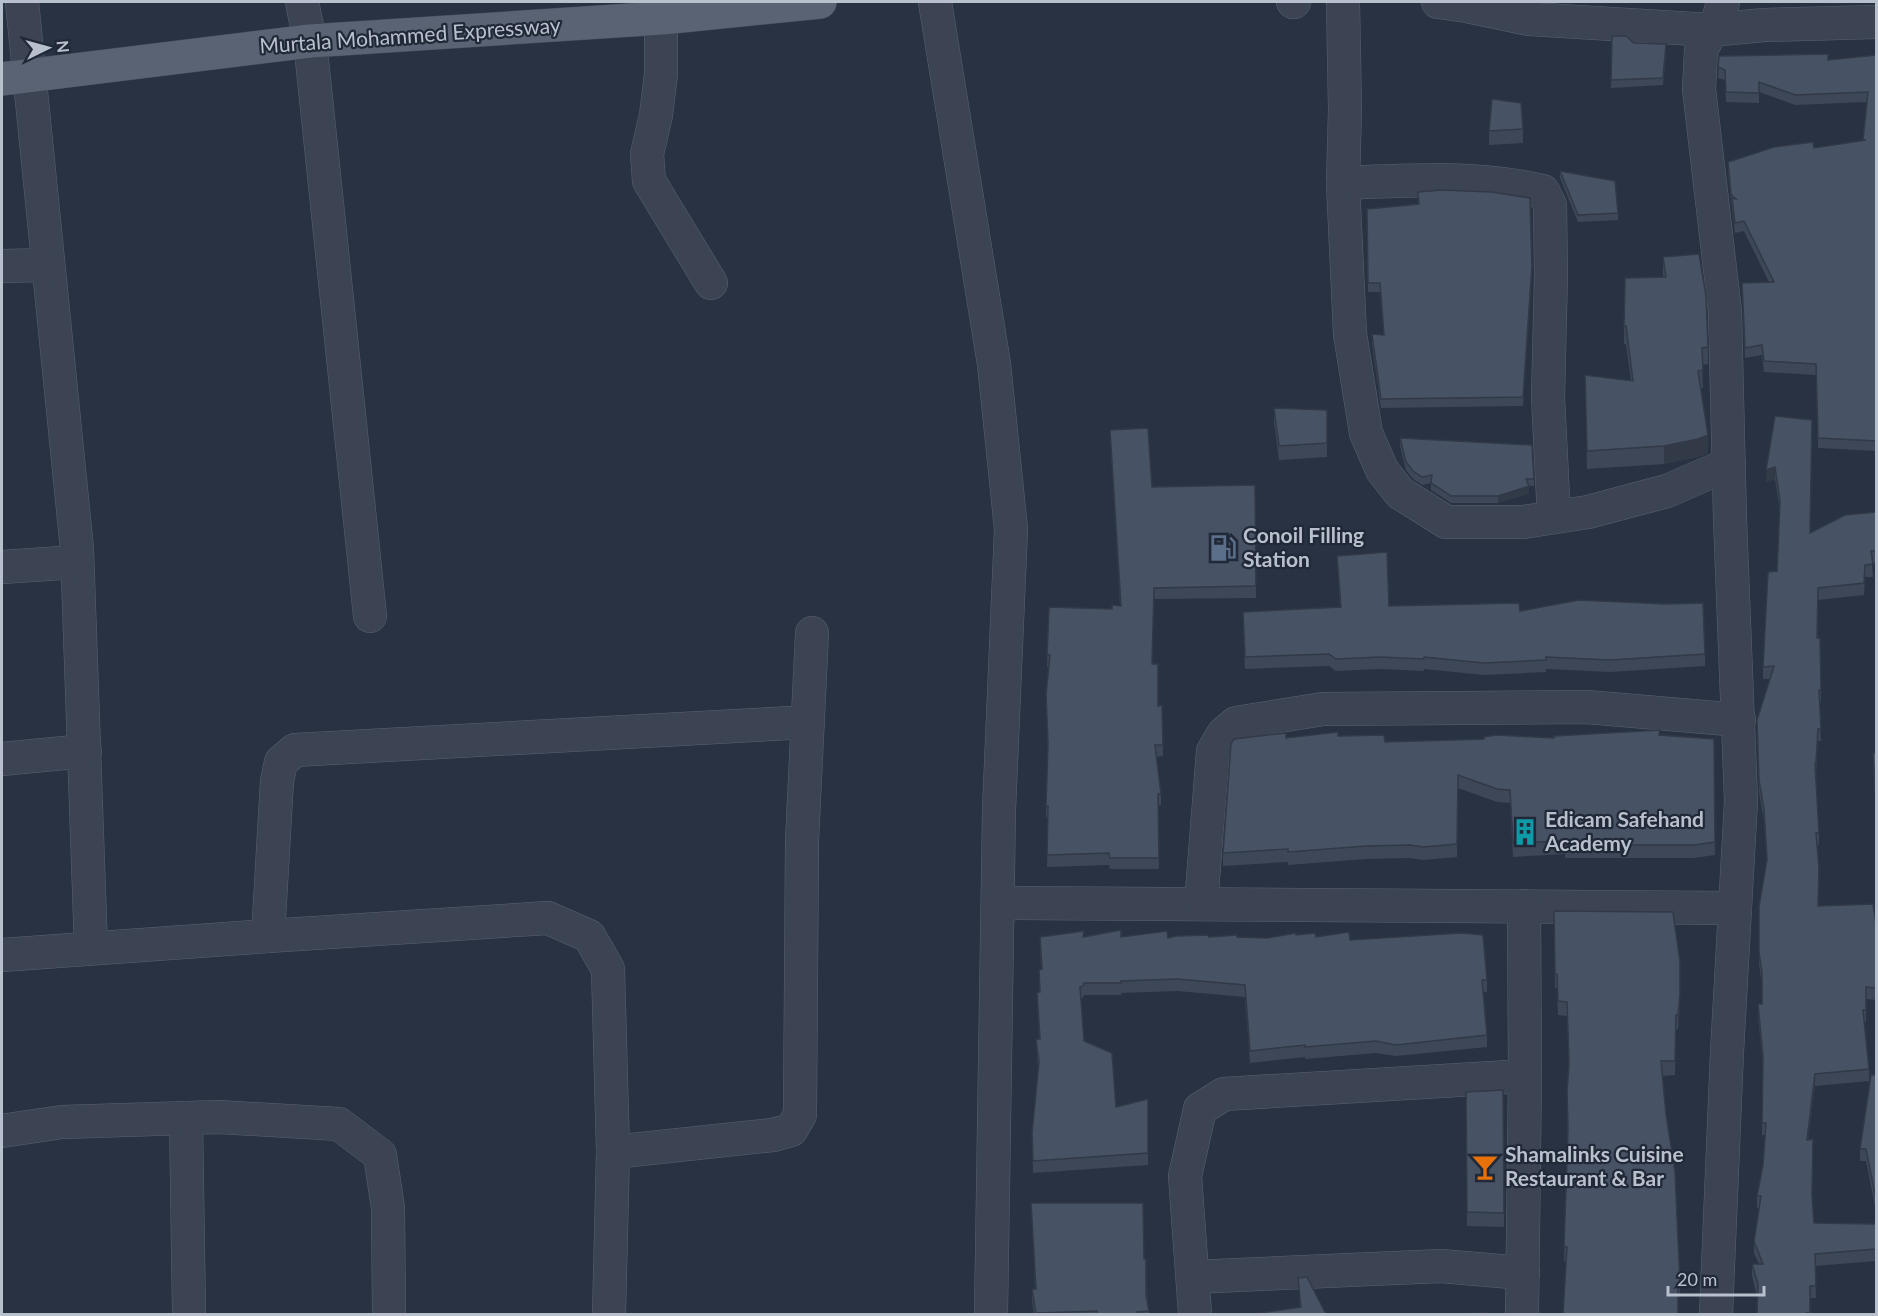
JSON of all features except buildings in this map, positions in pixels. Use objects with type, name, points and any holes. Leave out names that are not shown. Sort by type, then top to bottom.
[{"type":"main road","name":"Murtala Mohammed Expressway","points":[[16,77],[310,41],[662,10],[820,2]]},
{"type":"street","points":[[22,2],[16,77],[48,265],[77,562],[91,948]]},
{"type":"street","points":[[302,2],[310,41],[370,616]]},
{"type":"street","points":[[935,2],[994,364],[1011,529],[999,810],[991,1314]]},
{"type":"street","points":[[1343,2],[1345,110],[1343,183],[1350,334],[1366,433],[1382,470],[1400,493],[1446,522],[1523,522],[1588,512],[1667,491],[1729,464]]},
{"type":"street","points":[[1438,2],[1529,10],[1717,16],[1764,25],[1876,22]]},
{"type":"street","points":[[662,10],[661,74],[656,115],[647,154],[649,181],[711,283]]},
{"type":"street","points":[[1716,1314],[1741,801],[1725,312],[1699,89],[1701,50],[1717,16]]},
{"type":"street","points":[[1343,183],[1439,179],[1543,191],[1551,205],[1548,397],[1554,518]]},
{"type":"street","points":[[2,266],[48,265]]},
{"type":"street","points":[[2,567],[77,562]]},
{"type":"street","points":[[613,1152],[773,1135],[791,1130],[800,1115],[802,841],[812,633]]},
{"type":"street","points":[[1201,904],[1213,750],[1223,734],[1236,723],[1323,709],[1587,707],[1739,720]]},
{"type":"street","points":[[268,936],[277,781],[281,762],[295,750],[808,722]]},
{"type":"street","points":[[2,759],[85,751]]},
{"type":"street","points":[[998,903],[1735,908]]},
{"type":"street","points":[[1522,1314],[1525,1076],[1524,906]]},
{"type":"street","points":[[2,955],[549,918],[589,936],[608,969],[613,1152],[609,1314]]},
{"type":"street","points":[[1195,1314],[1185,1176],[1200,1108],[1224,1094],[1525,1076]]},
{"type":"street","points":[[2,1131],[62,1122],[219,1117],[339,1124],[380,1155],[388,1208],[388,1314]]},
{"type":"street","points":[[186,1118],[189,1314]]},
{"type":"street","points":[[1192,1277],[1441,1266],[1523,1273]]},
{"type":"place","name":"Conoil Filling Station","points":[[1223,548]]},
{"type":"place","name":"Edicam Safehand Academy","points":[[1525,832]]},
{"type":"place","name":"Shamalinks Cuisine Restaurant & Bar","points":[[1485,1167]]}]
